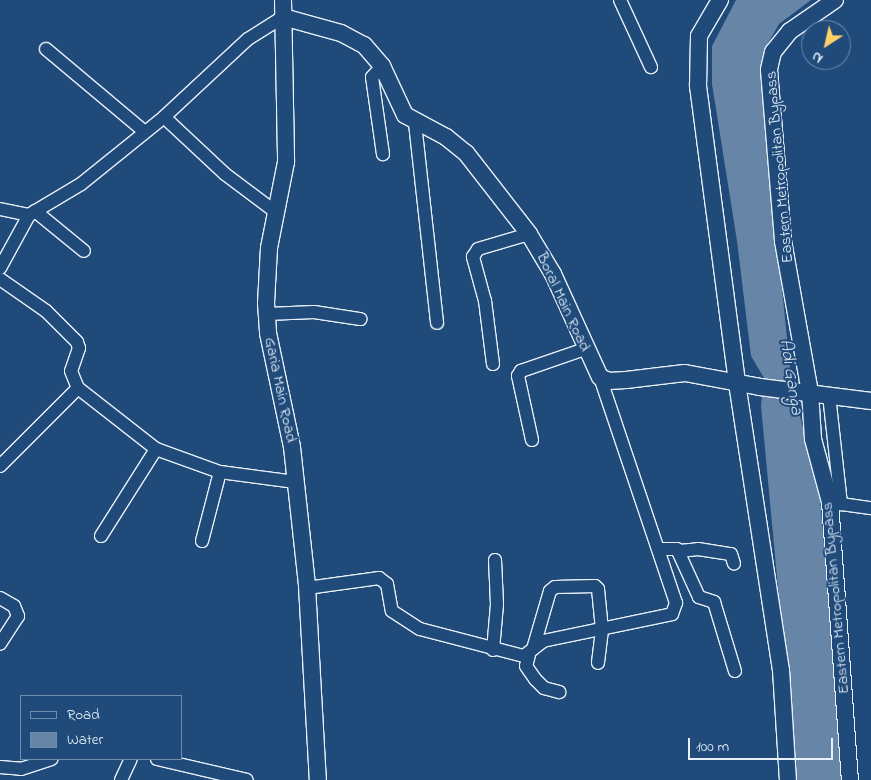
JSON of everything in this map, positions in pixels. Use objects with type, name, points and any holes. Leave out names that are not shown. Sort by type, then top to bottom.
[{"type":"main road","name":"Garia Main Road","points":[[283,0],[286,162],[266,274],[267,314],[274,369],[290,431],[307,588],[318,780]]},
{"type":"main road","points":[[720,0],[700,36],[698,86],[736,383],[781,670],[788,780]]},
{"type":"main road","name":"Eastern Metropolitan Bypass","points":[[835,0],[790,31],[773,52],[770,70],[783,241],[802,392],[813,439],[835,503],[850,780]]},
{"type":"main road","name":"Boral Main Road","points":[[283,17],[341,33],[364,45],[382,66],[401,109],[416,123],[456,143],[529,234],[553,274],[585,349],[600,377]]},
{"type":"main road","points":[[600,377],[609,381],[685,373],[760,387],[871,401]]},
{"type":"street","points":[[620,0],[650,67]]},
{"type":"street","points":[[0,268],[32,213],[81,184],[164,117],[248,38],[283,17]]},
{"type":"street","points":[[46,49],[145,132]]},
{"type":"street","points":[[382,66],[372,77],[383,154]]},
{"type":"street","points":[[164,117],[225,174],[277,213]]},
{"type":"street","points":[[416,123],[437,324]]},
{"type":"street","points":[[0,209],[32,213],[84,251]]},
{"type":"street","points":[[493,364],[485,301],[473,256],[478,249],[529,234]]},
{"type":"street","points":[[0,279],[46,311],[77,342],[79,348],[71,371],[78,388],[156,449],[220,472],[295,482]]},
{"type":"street","points":[[267,314],[314,312],[360,319]]},
{"type":"street","points":[[532,440],[518,376],[521,371],[585,349]]},
{"type":"street","points":[[531,653],[542,641],[662,618],[676,610],[658,549],[600,377]]},
{"type":"street","points":[[0,466],[78,388]]},
{"type":"street","points":[[829,395],[835,503],[871,508]]},
{"type":"street","points":[[101,536],[156,449]]},
{"type":"street","points":[[202,541],[220,472]]},
{"type":"street","points":[[658,549],[675,548],[680,551],[698,549],[731,554],[734,564]]},
{"type":"street","points":[[680,551],[699,598],[714,602],[735,672]]},
{"type":"street","points":[[493,650],[498,604],[495,560]]},
{"type":"street","points":[[307,588],[379,578],[387,584],[389,607],[396,616],[429,632],[493,650],[531,653]]},
{"type":"street","points":[[559,692],[544,688],[526,666],[550,591],[555,588],[595,586],[598,590],[602,630],[598,663]]},
{"type":"street","points":[[0,598],[14,606],[18,616],[0,644]]},
{"type":"street","points":[[0,767],[21,770],[48,760]]},
{"type":"street","points":[[121,780],[131,760]]},
{"type":"street","points":[[161,760],[247,780]]},
{"type":"water","name":"Adi Ganga","points":[[736,0],[811,0],[779,24],[767,45],[760,74],[792,387],[819,486],[844,780],[796,780],[761,406],[764,378],[751,356],[737,241],[712,84],[712,46]]}]
